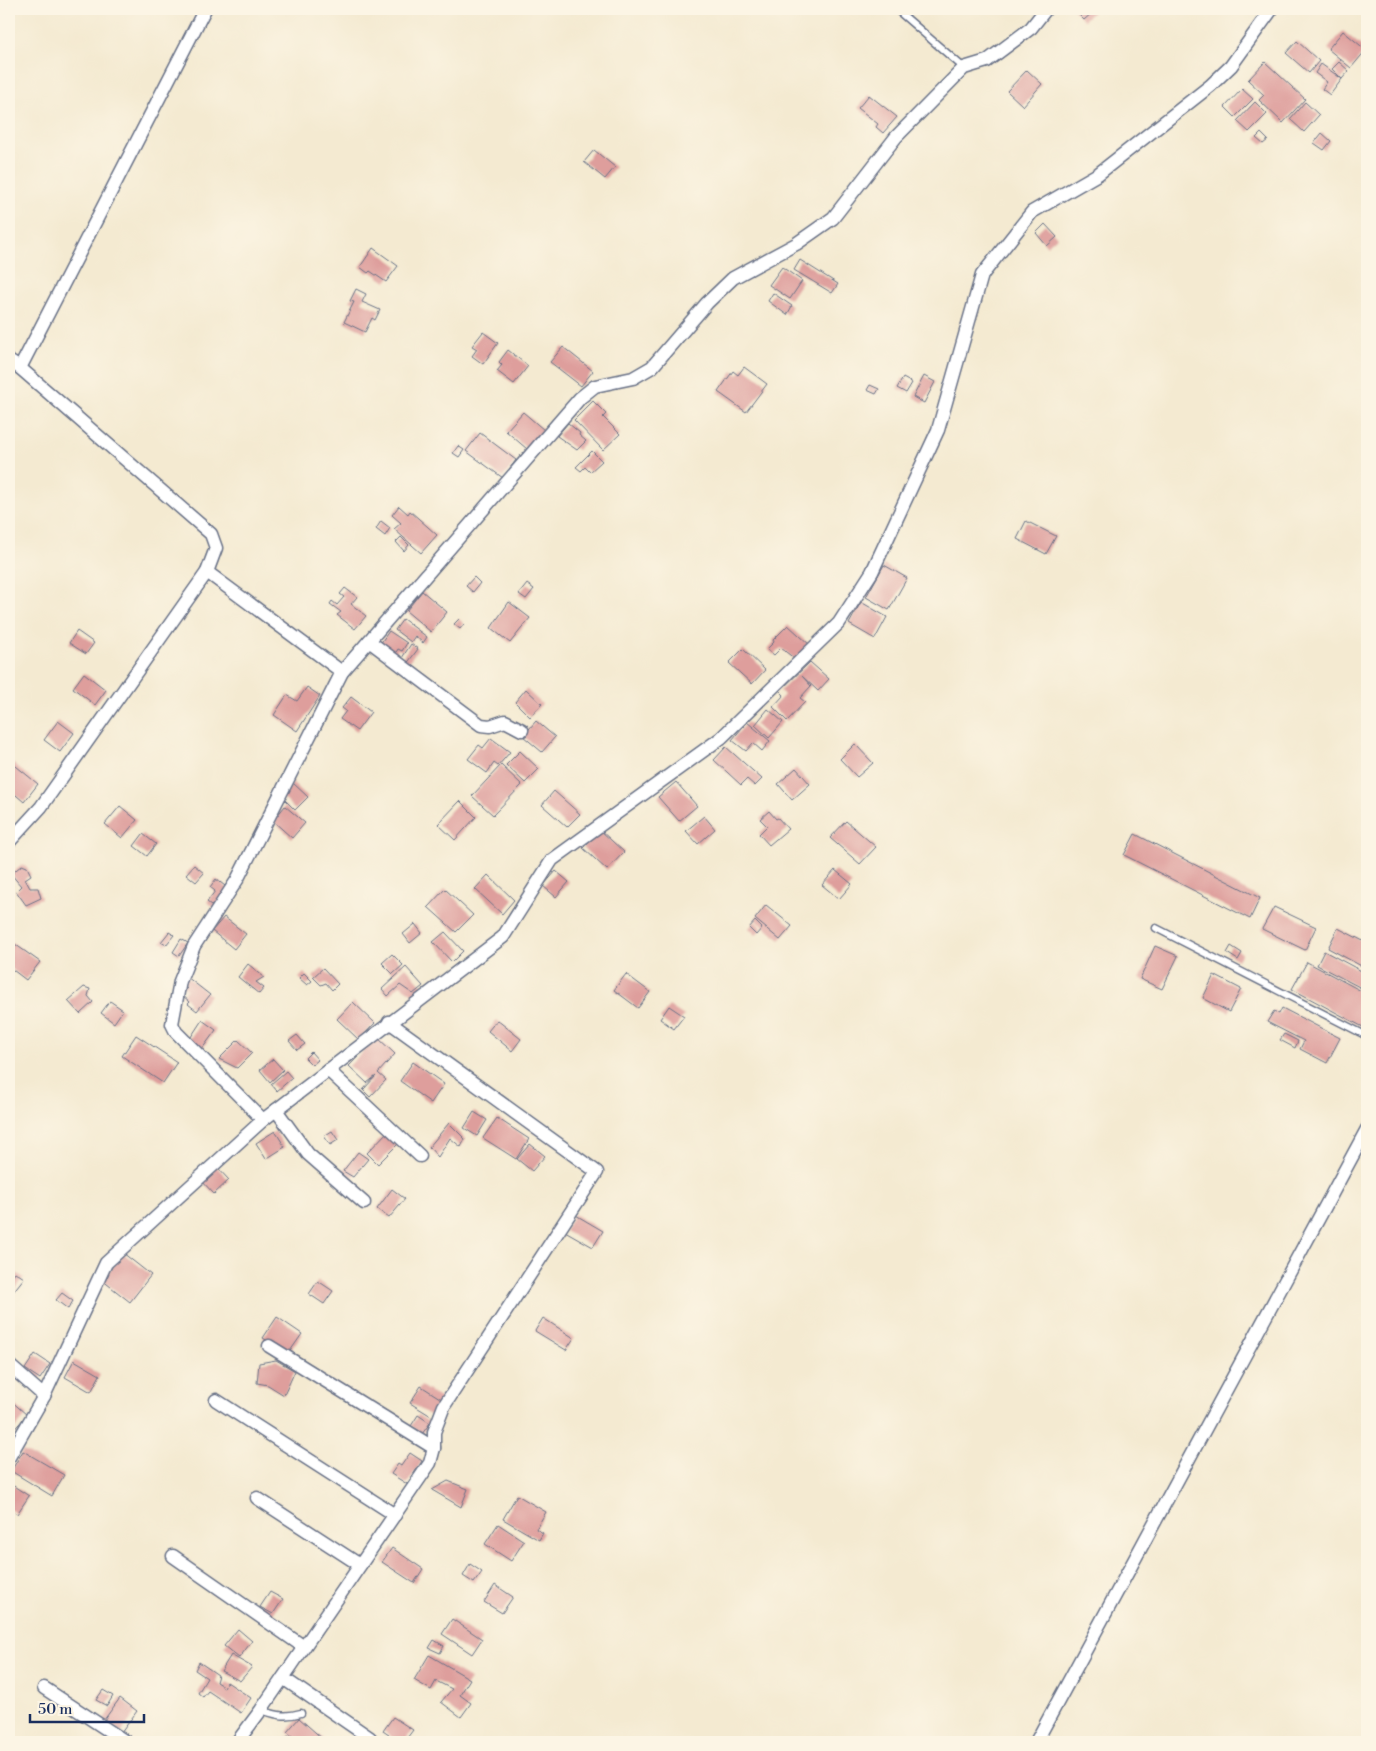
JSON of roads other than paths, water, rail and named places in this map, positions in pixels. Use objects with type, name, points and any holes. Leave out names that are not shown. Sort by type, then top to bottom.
[{"type":"street","points":[[20,368],[205,9]]},
{"type":"street","points":[[263,1120],[176,1032],[172,1024],[180,981],[194,946],[237,880],[342,672],[580,398],[596,386],[633,378],[652,366],[707,303],[733,278],[796,244],[833,218],[896,137],[964,68],[987,61],[1031,28],[1046,9]]},
{"type":"street","points":[[9,1457],[44,1396],[106,1263],[263,1120],[389,1022],[503,937],[552,860],[721,738],[839,623],[872,572],[938,430],[982,275],[1032,212],[1098,174],[1210,86],[1231,66],[1272,9]]},
{"type":"street","points":[[9,361],[20,368],[211,534],[216,548],[207,572],[42,807],[9,842]]},
{"type":"street","points":[[207,572],[342,672]]},
{"type":"street","points":[[369,640],[481,725],[490,726],[505,721],[522,730]]},
{"type":"street","points":[[237,1742],[261,1710],[430,1463],[434,1448],[434,1432],[444,1406],[597,1172],[389,1022]]},
{"type":"street","points":[[328,1070],[420,1156]]},
{"type":"street","points":[[276,1110],[308,1154],[364,1203]]},
{"type":"street","points":[[1036,1742],[1367,1129]]},
{"type":"street","points":[[269,1346],[434,1448]]},
{"type":"street","points":[[9,1365],[44,1396]]},
{"type":"street","points":[[216,1400],[394,1515]]},
{"type":"street","points":[[256,1498],[360,1565]]},
{"type":"street","points":[[173,1556],[304,1647]]},
{"type":"street","points":[[283,1678],[370,1738]]},
{"type":"street","points":[[44,1688],[126,1742]]},
{"type":"lane","points":[[896,9],[964,68]]},
{"type":"lane","points":[[1156,928],[1367,1036]]},
{"type":"lane","points":[[261,1710],[290,1717],[301,1713]]}]
